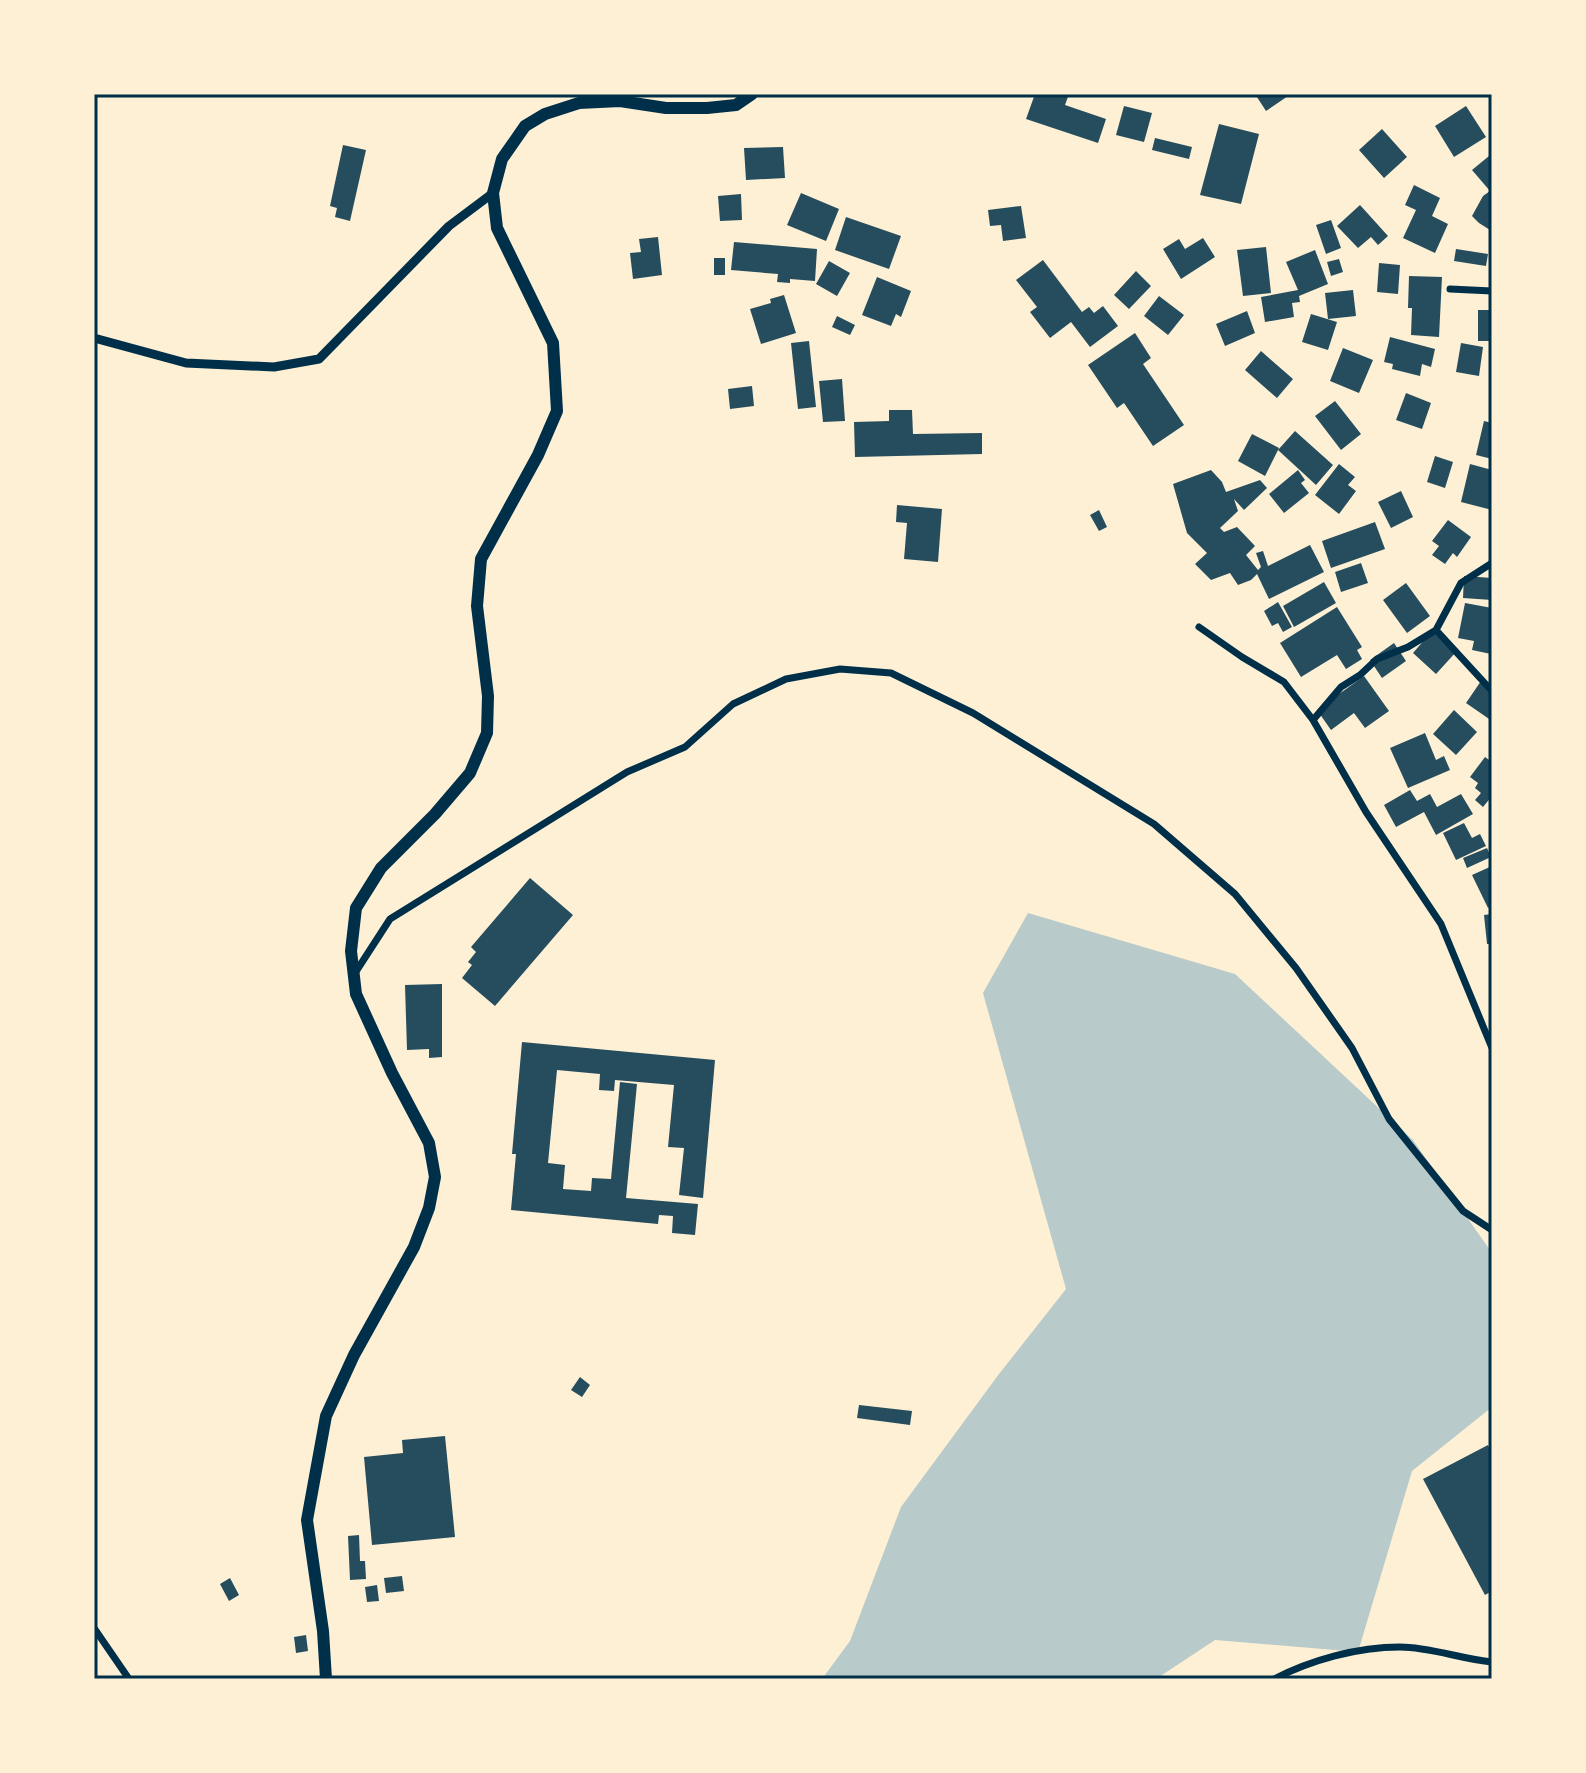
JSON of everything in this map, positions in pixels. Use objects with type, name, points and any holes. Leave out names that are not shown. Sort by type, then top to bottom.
[{"type":"main road","points":[[326,1679],[323,1631],[307,1520],[326,1416],[354,1355],[414,1247],[429,1208],[435,1177],[429,1143],[392,1073],[356,994],[351,951],[356,908],[381,868],[435,814],[470,773],[487,733],[488,696],[477,606],[481,559],[538,455],[557,411],[553,343],[497,228],[493,193],[502,159],[525,126],[545,114],[579,103],[620,101],[666,108],[707,108],[736,105],[752,94]]},
{"type":"street","points":[[94,338],[186,363],[274,367],[319,359],[449,226],[493,193]]},
{"type":"street","points":[[1450,289],[1492,291]]},
{"type":"street","points":[[1313,720],[1341,687],[1377,659],[1408,647],[1436,630],[1461,583],[1492,563]]},
{"type":"street","points":[[1199,627],[1284,682],[1313,720],[1366,812],[1441,924],[1492,1048]]},
{"type":"street","points":[[1436,630],[1492,691]]},
{"type":"street","points":[[353,975],[390,919],[627,772],[685,747],[733,704],[786,679],[800,676],[840,669],[891,673],[973,713],[1154,824],[1235,894],[1296,968],[1352,1048],[1389,1119],[1463,1211],[1492,1230]]},
{"type":"street","points":[[94,1628],[129,1679]]},
{"type":"street","points":[[1274,1679],[1301,1665],[1358,1652],[1401,1647],[1492,1662]]},
{"type":"shaded area","points":[[1028,913],[1235,974],[1413,1140],[1492,1253],[1492,1407],[1412,1471],[1358,1652],[1215,1640],[1156,1679],[822,1679],[850,1641],[901,1507],[1066,1289],[983,993]]},
{"type":"building","points":[[1035,94],[1069,94],[1065,105],[1106,119],[1098,143],[1026,119]]},
{"type":"building","points":[[1255,94],[1291,94],[1266,111]]},
{"type":"building","points":[[1124,106],[1152,113],[1144,142],[1116,135]]},
{"type":"building","points":[[1466,106],[1486,137],[1454,157],[1435,126]]},
{"type":"building","points":[[1219,124],[1259,134],[1241,204],[1200,195]]},
{"type":"building","points":[[1382,129],[1407,157],[1384,178],[1359,150]]},
{"type":"building","points":[[1155,138],[1192,147],[1189,159],[1152,150]]},
{"type":"building","points":[[343,145],[366,150],[350,221],[335,217],[337,208],[330,206]]},
{"type":"building","points":[[783,147],[785,178],[746,180],[744,148]]},
{"type":"building","points":[[1489,156],[1492,158],[1490,230],[1472,216],[1483,196],[1490,191],[1472,170]]},
{"type":"building","points":[[1414,185],[1440,198],[1432,216],[1448,224],[1435,253],[1403,238],[1416,210],[1405,205]]},
{"type":"building","points":[[801,193],[839,209],[826,241],[787,225]]},
{"type":"building","points":[[741,194],[742,220],[720,221],[718,196]]},
{"type":"building","points":[[1360,205],[1388,236],[1378,245],[1371,237],[1358,248],[1337,226]]},
{"type":"building","points":[[1021,206],[1026,238],[1003,241],[1001,225],[990,226],[988,210]]},
{"type":"building","points":[[846,217],[901,236],[889,269],[835,250]]},
{"type":"building","points":[[1331,220],[1341,248],[1326,254],[1316,225]]},
{"type":"building","points":[[658,237],[662,275],[633,279],[630,253],[641,252],[639,239]]},
{"type":"building","points":[[1203,238],[1215,257],[1181,279],[1163,249],[1179,239],[1185,249]]},
{"type":"building","points":[[734,242],[817,249],[815,281],[790,279],[790,283],[777,282],[778,274],[731,270]]},
{"type":"building","points":[[1266,247],[1271,293],[1243,296],[1237,250]]},
{"type":"building","points":[[1456,249],[1488,254],[1486,266],[1454,261]]},
{"type":"building","points":[[1315,250],[1328,284],[1299,296],[1300,302],[1292,303],[1294,317],[1265,322],[1261,297],[1298,290],[1286,262]]},
{"type":"building","points":[[714,258],[725,258],[725,275],[714,275]]},
{"type":"building","points":[[1339,259],[1343,272],[1331,276],[1327,262]]},
{"type":"building","points":[[1043,260],[1082,312],[1089,307],[1094,313],[1103,306],[1118,326],[1090,347],[1071,322],[1050,338],[1030,312],[1037,307],[1016,280]]},
{"type":"building","points":[[829,261],[850,273],[837,296],[816,284]]},
{"type":"building","points":[[1379,263],[1400,265],[1398,294],[1377,292]]},
{"type":"building","points":[[1136,271],[1151,286],[1129,309],[1114,295]]},
{"type":"building","points":[[1409,276],[1442,277],[1439,337],[1411,335]]},
{"type":"building","points":[[877,277],[911,291],[901,317],[896,314],[891,326],[862,315]]},
{"type":"building","points":[[1353,290],[1356,316],[1328,319],[1325,293]]},
{"type":"building","points":[[784,295],[796,333],[761,344],[750,309],[771,303],[770,299]]},
{"type":"building","points":[[1159,296],[1184,315],[1168,335],[1144,316]]},
{"type":"building","points":[[1478,310],[1492,310],[1492,341],[1478,341]]},
{"type":"building","points":[[1247,311],[1255,333],[1225,346],[1216,324]]},
{"type":"building","points":[[1311,314],[1337,322],[1328,350],[1302,342]]},
{"type":"building","points":[[837,316],[855,325],[850,335],[832,327]]},
{"type":"building","points":[[1135,333],[1151,358],[1143,364],[1184,425],[1153,446],[1124,403],[1117,408],[1088,365]]},
{"type":"building","points":[[1390,337],[1435,349],[1431,367],[1422,364],[1420,376],[1392,369],[1393,364],[1384,362]]},
{"type":"building","points":[[809,341],[816,407],[798,409],[791,343]]},
{"type":"building","points":[[1461,343],[1483,347],[1479,376],[1456,372]]},
{"type":"building","points":[[1343,348],[1373,360],[1359,393],[1330,381]]},
{"type":"building","points":[[1261,351],[1293,379],[1277,398],[1245,370]]},
{"type":"building","points":[[842,379],[845,421],[823,422],[819,381]]},
{"type":"building","points":[[752,386],[754,406],[730,409],[728,389]]},
{"type":"building","points":[[1406,393],[1431,403],[1422,429],[1396,420]]},
{"type":"building","points":[[1335,401],[1361,434],[1341,450],[1315,416]]},
{"type":"building","points":[[889,410],[912,410],[913,434],[982,433],[982,454],[855,457],[854,422],[889,421]]},
{"type":"building","points":[[1484,421],[1492,423],[1492,459],[1476,455]]},
{"type":"building","points":[[1295,431],[1333,465],[1316,485],[1278,450]]},
{"type":"building","points":[[1252,434],[1279,448],[1265,476],[1238,461]]},
{"type":"building","points":[[1435,456],[1453,462],[1445,488],[1427,482]]},
{"type":"building","points":[[1339,464],[1355,477],[1348,485],[1356,491],[1339,514],[1315,495]]},
{"type":"building","points":[[1470,464],[1492,470],[1492,510],[1461,502]]},
{"type":"building","points":[[1211,470],[1226,492],[1260,480],[1267,488],[1244,510],[1234,499],[1238,511],[1220,528],[1224,532],[1237,527],[1255,546],[1246,555],[1258,570],[1261,567],[1256,553],[1263,551],[1268,566],[1310,545],[1324,572],[1269,599],[1257,574],[1238,585],[1230,573],[1211,580],[1195,564],[1207,553],[1187,533],[1173,484]]},
{"type":"building","points":[[1298,470],[1305,480],[1301,483],[1309,493],[1284,513],[1269,494]]},
{"type":"building","points":[[1401,491],[1413,517],[1391,528],[1378,502]]},
{"type":"building","points":[[897,505],[942,509],[938,562],[904,559],[907,523],[896,522]]},
{"type":"building","points":[[1099,510],[1107,527],[1099,531],[1090,515]]},
{"type":"building","points":[[1448,520],[1471,537],[1457,557],[1453,553],[1445,564],[1432,555],[1439,546],[1432,541]]},
{"type":"building","points":[[1375,522],[1385,549],[1331,568],[1322,541]]},
{"type":"building","points":[[1361,563],[1368,583],[1341,592],[1335,572]]},
{"type":"building","points":[[1464,576],[1492,578],[1492,600],[1463,598]]},
{"type":"building","points":[[1324,582],[1336,603],[1294,627],[1283,606]]},
{"type":"building","points":[[1406,583],[1430,616],[1407,633],[1383,600]]},
{"type":"building","points":[[1278,602],[1292,627],[1283,632],[1278,623],[1272,626],[1264,611]]},
{"type":"building","points":[[1465,603],[1492,608],[1491,654],[1472,650],[1474,641],[1458,638]]},
{"type":"building","points":[[1337,607],[1362,647],[1357,650],[1362,659],[1346,669],[1337,655],[1301,677],[1280,643]]},
{"type":"building","points":[[1432,631],[1456,652],[1436,674],[1413,653]]},
{"type":"building","points":[[1394,643],[1406,661],[1382,678],[1370,660]]},
{"type":"building","points":[[1364,676],[1389,711],[1365,728],[1354,713],[1331,730],[1317,710]]},
{"type":"building","points":[[1481,681],[1492,689],[1492,721],[1466,703]]},
{"type":"building","points":[[1454,710],[1477,732],[1456,755],[1433,734]]},
{"type":"building","points":[[1425,733],[1436,760],[1444,756],[1450,770],[1408,788],[1390,748]]},
{"type":"building","points":[[1485,757],[1492,762],[1492,796],[1483,807],[1475,800],[1481,793],[1475,788],[1478,783],[1470,777]]},
{"type":"building","points":[[1410,790],[1417,801],[1430,794],[1437,807],[1461,794],[1473,814],[1436,835],[1424,812],[1396,827],[1384,805]]},
{"type":"building","points":[[1464,823],[1472,838],[1480,834],[1486,846],[1456,860],[1443,833]]},
{"type":"building","points":[[1487,848],[1491,857],[1467,868],[1463,858]]},
{"type":"building","points":[[1492,866],[1492,906],[1488,908],[1472,875]]},
{"type":"building","points":[[530,878],[573,915],[495,1006],[462,978],[472,965],[468,962],[476,952],[471,947]]},
{"type":"building","points":[[1492,914],[1492,944],[1487,944],[1484,915]]},
{"type":"building","points":[[442,984],[442,1057],[429,1058],[429,1049],[407,1050],[405,985]]},
{"type":"building","points":[[522,1042],[715,1060],[703,1198],[679,1195],[684,1148],[668,1147],[674,1085],[615,1080],[614,1091],[599,1090],[600,1074],[557,1070],[548,1163],[565,1165],[563,1189],[591,1191],[592,1178],[611,1179],[620,1082],[637,1084],[626,1198],[698,1204],[695,1235],[672,1233],[673,1216],[659,1215],[658,1224],[511,1210],[516,1154],[512,1154]]},
{"type":"building","points":[[580,1377],[590,1385],[582,1397],[571,1390]]},
{"type":"building","points":[[859,1405],[912,1411],[910,1425],[857,1418]]},
{"type":"building","points":[[445,1436],[455,1537],[372,1545],[364,1457],[403,1453],[402,1440]]},
{"type":"building","points":[[1488,1445],[1492,1453],[1492,1591],[1485,1595],[1423,1479]]},
{"type":"building","points":[[359,1535],[360,1561],[365,1561],[366,1579],[350,1580],[348,1536]]},
{"type":"building","points":[[402,1576],[404,1591],[386,1593],[384,1578]]},
{"type":"building","points":[[230,1578],[239,1595],[229,1601],[220,1584]]},
{"type":"building","points":[[377,1585],[379,1601],[367,1602],[365,1587]]},
{"type":"building","points":[[306,1635],[308,1651],[296,1653],[294,1637]]}]
